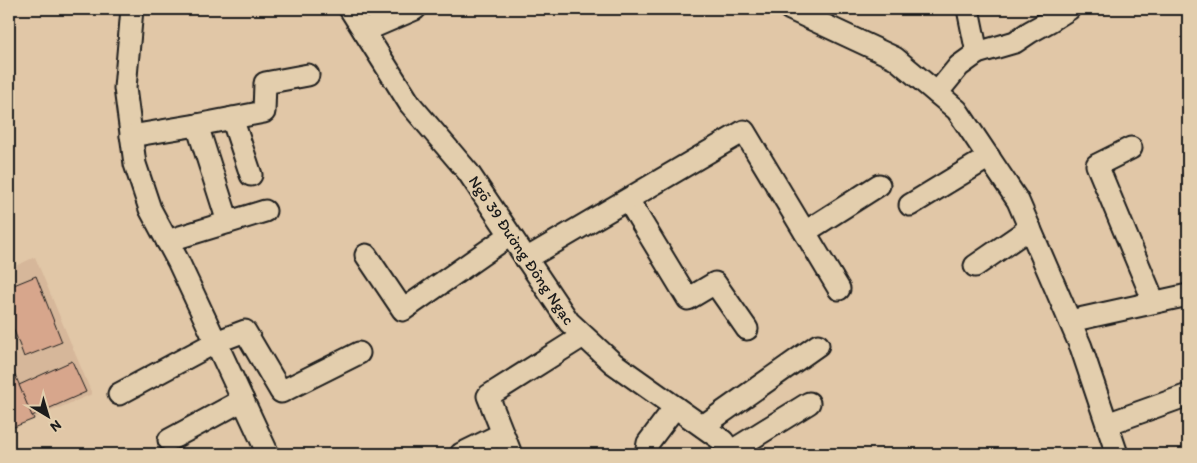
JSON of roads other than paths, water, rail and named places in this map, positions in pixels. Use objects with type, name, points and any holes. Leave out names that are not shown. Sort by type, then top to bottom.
[{"type":"street","points":[[132,9],[125,88],[135,164],[150,209],[178,261],[243,400],[261,452]]},
{"type":"street","name":"Ngõ 39 Đường Đông Ngạc","points":[[350,9],[410,104],[468,172],[568,322],[613,363],[724,441],[731,453]]},
{"type":"street","points":[[364,31],[415,9]]},
{"type":"street","points":[[790,9],[895,58],[957,110],[1018,201],[1081,347],[1117,454]]},
{"type":"street","points":[[968,9],[977,54]]},
{"type":"street","points":[[937,93],[959,66],[977,54],[1015,42],[1069,9]]},
{"type":"street","points":[[131,136],[264,112],[265,83],[308,75]]},
{"type":"street","points":[[232,118],[251,175]]},
{"type":"street","points":[[197,125],[228,222]]},
{"type":"street","points":[[526,259],[744,131],[839,289]]},
{"type":"street","points":[[1131,148],[1097,165],[1154,302]]},
{"type":"street","points":[[910,205],[989,157]]},
{"type":"street","points":[[805,232],[879,185]]},
{"type":"street","points":[[628,200],[688,298],[715,283],[747,329]]},
{"type":"street","points":[[167,241],[265,211]]},
{"type":"street","points":[[976,266],[1030,228]]},
{"type":"street","points":[[366,255],[403,310],[510,235]]},
{"type":"street","points":[[1070,321],[1188,295]]},
{"type":"street","points":[[120,394],[216,342],[245,331],[280,392],[359,352]]},
{"type":"street","points":[[510,454],[488,396],[583,336]]},
{"type":"street","points":[[703,426],[818,345]]},
{"type":"street","points":[[1107,424],[1188,395]]},
{"type":"street","points":[[169,440],[243,400]]},
{"type":"street","points":[[731,453],[809,402]]},
{"type":"street","points":[[646,454],[648,442],[676,407]]},
{"type":"street","points":[[461,454],[502,434]]}]
